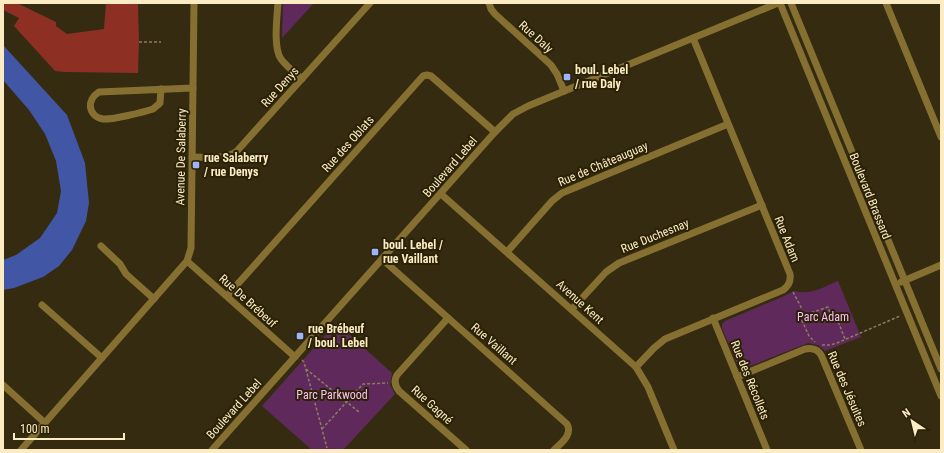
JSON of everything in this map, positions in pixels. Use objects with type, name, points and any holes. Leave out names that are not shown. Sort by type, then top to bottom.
[{"type":"street","name":"Avenue De Salaberry","points":[[21,450],[187,261],[191,248],[194,3]]},
{"type":"street","points":[[278,3],[278,53],[283,62],[302,79]]},
{"type":"street","name":"Rue Denys","points":[[192,157],[223,156],[234,153],[240,148],[370,3]]},
{"type":"street","name":"Rue Daly","points":[[489,3],[495,14],[551,65],[557,74],[564,91]]},
{"type":"street","name":"Boulevard Lebel","points":[[212,450],[298,359],[382,259],[495,132],[518,111],[779,3]]},
{"type":"street","name":"Boulevard Brassard","points":[[779,3],[941,396]]},
{"type":"street","name":"Boulevard Brassard","points":[[791,3],[941,369]]},
{"type":"street","points":[[886,3],[941,137]]},
{"type":"street","name":"Rue Adam","points":[[636,367],[665,339],[783,290],[789,284],[790,274],[693,38]]},
{"type":"street","name":"Rue des Oblats","points":[[227,296],[423,76],[431,76],[495,132]]},
{"type":"street","points":[[161,89],[160,103],[153,108],[110,120],[96,116],[92,112],[90,106],[90,100],[99,92],[161,89],[193,88]]},
{"type":"street","name":"Rue de Châteauguay","points":[[507,252],[552,201],[562,193],[728,124]]},
{"type":"street","name":"Avenue Kent","points":[[441,194],[636,367],[648,387],[674,450]]},
{"type":"street","name":"Rue Duchesnay","points":[[572,309],[606,272],[619,263],[762,205]]},
{"type":"street","points":[[101,246],[120,264],[126,274],[154,300]]},
{"type":"street","name":"Rue Vaillant","points":[[382,259],[567,424],[570,429],[569,434],[554,450]]},
{"type":"street","name":"Rue De Brébeuf","points":[[187,261],[298,359]]},
{"type":"street","points":[[895,284],[941,265]]},
{"type":"street","points":[[42,305],[102,358]]},
{"type":"street","name":"Rue Gagné","points":[[448,318],[398,375],[395,379],[395,383],[399,391],[466,450]]},
{"type":"street","name":"Rue des Récollets","points":[[713,318],[767,450]]},
{"type":"street","name":"Rue des Jésuites","points":[[737,377],[805,349],[813,348],[817,350],[822,358],[861,450]]},
{"type":"street","points":[[3,385],[45,423]]},
{"type":"path","points":[[140,42],[161,42]]},
{"type":"path","points":[[792,291],[801,307],[802,321],[809,336],[820,345],[830,345],[900,316]]},
{"type":"path","points":[[802,316],[828,307],[830,313],[834,311],[845,339]]},
{"type":"path","points":[[298,359],[304,362],[327,448]]},
{"type":"path","points":[[306,369],[359,412]]},
{"type":"path","points":[[322,429],[363,384],[390,383]]},
{"type":"green space","points":[[283,3],[314,3],[282,38]]},
{"type":"green space","name":"Parc Adam","points":[[838,281],[861,337],[825,351],[818,345],[808,343],[745,368],[737,364],[722,328],[722,324],[725,321],[794,291],[811,291]]},
{"type":"green space","name":"Parc Parkwood","points":[[336,323],[392,373],[390,385],[395,394],[343,450],[312,450],[262,406]]},
{"type":"water","points":[[3,45],[67,115],[85,163],[89,203],[86,221],[72,250],[59,266],[43,277],[14,288],[3,290],[3,260],[16,255],[40,238],[57,213],[61,191],[56,161],[45,134],[29,110],[3,80]]},
{"type":"building","points":[[3,3],[17,3],[56,22],[56,26],[67,34],[104,29],[106,3],[138,3],[138,73],[55,71],[14,26],[19,18],[3,10]]},
{"type":"place","name":"boul. Lebel / rue Daly","points":[[567,77]]},
{"type":"place","name":"rue Salaberry / rue Denys","points":[[196,165]]},
{"type":"place","name":"boul. Lebel / rue Vaillant","points":[[375,252]]},
{"type":"place","name":"rue Brébeuf / boul. Lebel","points":[[300,336]]}]
